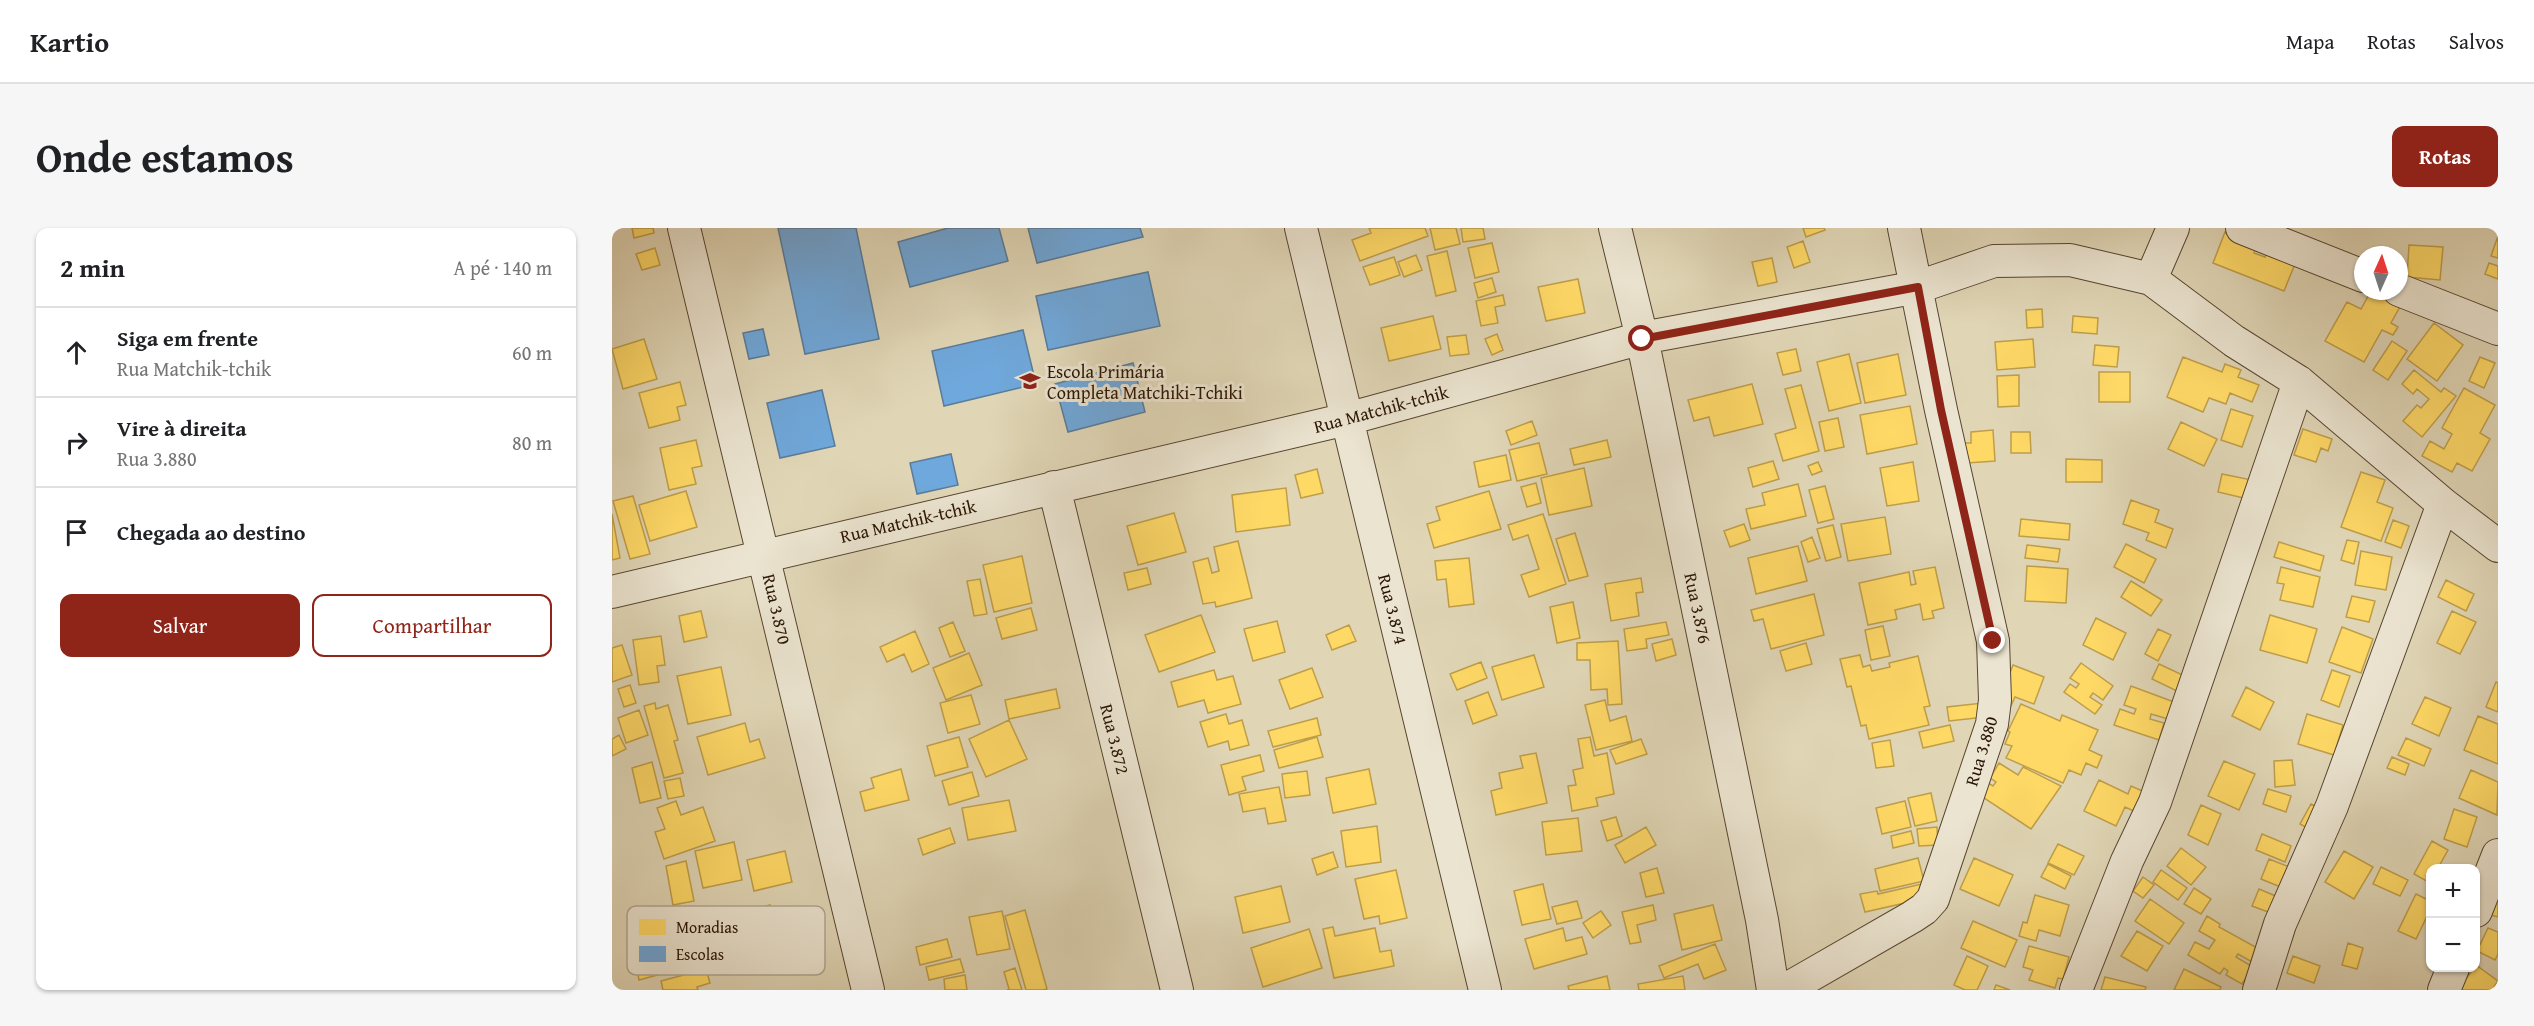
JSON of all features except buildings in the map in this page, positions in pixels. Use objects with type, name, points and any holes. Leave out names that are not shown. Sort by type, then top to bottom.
[{"type":"street","name":"Rua 3.870","points":[[684,228],[868,990]]},
{"type":"street","name":"Rua 3.874","points":[[1301,228],[1485,990]]},
{"type":"street","name":"Rua 3.876","points":[[1615,228],[1642,339],[1762,920],[1773,990]]},
{"type":"street","name":"Rua 3.880","points":[[1785,990],[1912,917],[1933,899],[1992,724],[1995,700],[1993,641],[1941,410],[1918,287],[1904,228]]},
{"type":"street","points":[[2173,228],[2151,279],[2234,341],[2299,382],[2444,504],[2498,546]]},
{"type":"street","points":[[2242,228],[2354,272]]},
{"type":"street","name":"Rua Matchik-tchik","points":[[612,592],[1347,419],[1642,339],[1918,287],[1994,261],[2070,260],[2151,279]]},
{"type":"street","points":[[2408,294],[2498,329]]},
{"type":"street","points":[[2076,990],[2127,861],[2155,802],[2299,382]]},
{"type":"street","name":"Rua 3.872","points":[[1054,487],[1177,990]]},
{"type":"street","points":[[2259,990],[2280,924],[2332,806],[2444,504]]},
{"type":"street","points":[[2480,899],[2498,855]]},
{"type":"street","points":[[2444,990],[2451,972]]},
{"type":"place","name":"Escola Primária Completa Matchiki-Tchiki","points":[[1030,381]]},
{"type":"route","points":[[1642,339],[1918,287],[1941,410],[1993,641]]}]
